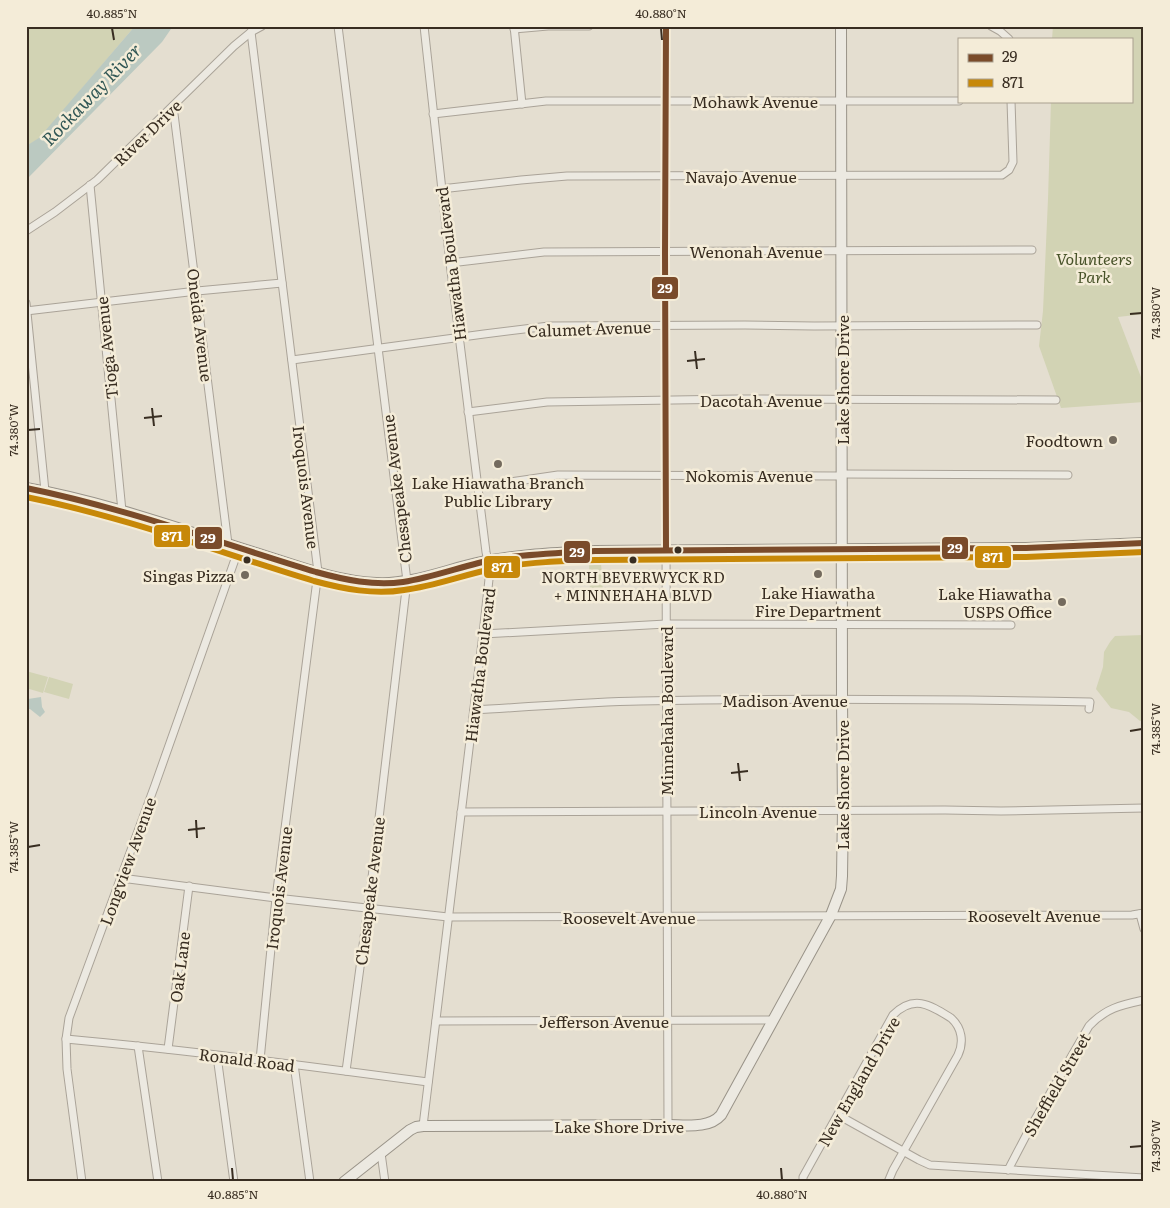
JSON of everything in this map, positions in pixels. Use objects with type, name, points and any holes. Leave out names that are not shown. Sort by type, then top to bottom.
[{"type":"street","name":"River Drive","points":[[26,231],[97,180],[234,46],[251,32],[262,26]]},
{"type":"street","name":"Chesapeake Avenue","points":[[338,26],[407,581],[368,908],[346,1071]]},
{"type":"street","name":"Hiawatha Boulevard","points":[[423,1126],[490,570],[468,412],[441,190],[424,26]]},
{"type":"street","points":[[522,104],[514,28],[589,26]]},
{"type":"street","name":"Minnehaha Boulevard","points":[[666,26],[665,325],[668,1126]]},
{"type":"street","name":"Lake Shore Drive","points":[[344,1182],[416,1127],[668,1126],[710,1124],[718,1119],[831,915],[842,883],[843,810],[841,26]]},
{"type":"street","points":[[991,26],[1008,38]]},
{"type":"street","name":"Iroquois Avenue","points":[[251,32],[318,572],[276,898],[260,1060]]},
{"type":"street","name":"Mohawk Avenue","points":[[433,114],[546,101],[958,101]]},
{"type":"street","name":"Navajo Avenue","points":[[441,190],[567,176],[1002,175],[1010,170],[1013,162],[1011,102]]},
{"type":"street","name":"Oneida Avenue","points":[[174,106],[228,544]]},
{"type":"street","name":"Tioga Avenue","points":[[90,185],[122,511]]},
{"type":"street","name":"Wenonah Avenue","points":[[450,263],[544,252],[1032,250]]},
{"type":"street","points":[[45,491],[26,308],[101,303],[282,283]]},
{"type":"street","name":"Calumet Avenue","points":[[292,360],[549,326],[746,324],[841,326],[1038,325]]},
{"type":"street","name":"Dacotah Avenue","points":[[468,412],[547,402],[666,400],[1056,400]]},
{"type":"street","name":"Nokomis Avenue","points":[[478,486],[558,475],[1068,475]]},
{"type":"street","points":[[26,488],[45,491],[154,520],[239,548],[357,582],[386,583],[407,581],[488,561],[602,551],[1026,548],[1144,543]]},
{"type":"street","name":"Longview Avenue","points":[[82,1182],[66,1069],[66,1039],[69,1018],[155,785],[239,548]]},
{"type":"street","points":[[483,634],[666,624],[1011,625]]},
{"type":"street","name":"Madison Avenue","points":[[474,710],[638,701],[842,699],[1090,702],[1090,709]]},
{"type":"street","name":"Lincoln Avenue","points":[[462,812],[1001,811],[1144,808]]},
{"type":"street","name":"Roosevelt Avenue","points":[[121,878],[276,898],[448,917],[1132,915],[1142,913]]},
{"type":"street","name":"Oak Lane","points":[[168,1049],[189,886]]},
{"type":"street","points":[[1142,913],[1144,929]]},
{"type":"street","name":"Sheffield Street","points":[[1008,1170],[1089,1026],[1095,1019],[1110,1009],[1144,1000]]},
{"type":"street","name":"New England Drive","points":[[802,1182],[893,1015],[904,1007],[921,1003],[951,1018],[957,1025],[962,1037],[961,1047],[958,1056],[888,1182]]},
{"type":"street","name":"Jefferson Avenue","points":[[436,1022],[773,1020]]},
{"type":"street","name":"Ronald Road","points":[[66,1039],[168,1049],[428,1082]]},
{"type":"street","points":[[138,1046],[158,1182]]},
{"type":"street","points":[[217,1056],[234,1182]]},
{"type":"street","points":[[294,1064],[310,1182]]},
{"type":"street","points":[[838,1115],[930,1165],[1008,1170],[1090,1179],[1144,1178]]},
{"type":"street","points":[[381,1153],[385,1182]]},
{"type":"green space","points":[[26,26],[135,26],[39,139],[26,146]]},
{"type":"green space","name":"Volunteers Park","points":[[1053,26],[1144,26],[1144,314],[1118,317],[1144,385],[1144,402],[1061,408],[1039,346],[1043,311],[1051,102],[1132,102],[1132,38],[1052,38]]},
{"type":"green space","points":[[601,563],[603,592],[590,592],[589,564]]},
{"type":"green space","points":[[1144,635],[1144,722],[1129,712],[1111,708],[1096,689],[1103,667],[1104,652],[1115,636]]},
{"type":"green space","points":[[26,671],[48,677],[43,693],[26,688]]},
{"type":"green space","points":[[49,677],[73,684],[69,699],[44,692]]},
{"type":"water","name":"Rockaway River","points":[[135,26],[173,26],[162,42],[26,180],[26,146],[39,138]]},
{"type":"water","points":[[26,697],[28,699],[41,697],[42,707],[45,712],[40,717],[30,709],[26,709]]},
{"type":"transit line","name":"29","points":[[666,26],[666,550]]},
{"type":"transit line","name":"29","points":[[26,488],[100,505],[316,572],[370,583],[415,580],[496,559],[595,551],[1026,548],[1144,543]]},
{"type":"transit line","name":"871","points":[[26,497],[99,514],[314,581],[348,589],[382,592],[416,588],[497,568],[558,561],[1026,557],[1144,552]]},
{"type":"place","name":"Foodtown","points":[[1113,440]]},
{"type":"place","name":"Lake Hiawatha Branch Public Library","points":[[498,464]]},
{"type":"place","name":"NORTH BEVERWYCK RD + MINNEHAHA BLVD","points":[[633,560]]},
{"type":"place","name":"Lake Hiawatha Fire Department","points":[[818,574]]},
{"type":"place","name":"Singas Pizza","points":[[245,575]]},
{"type":"place","name":"Lake Hiawatha USPS Office","points":[[1062,602]]}]
